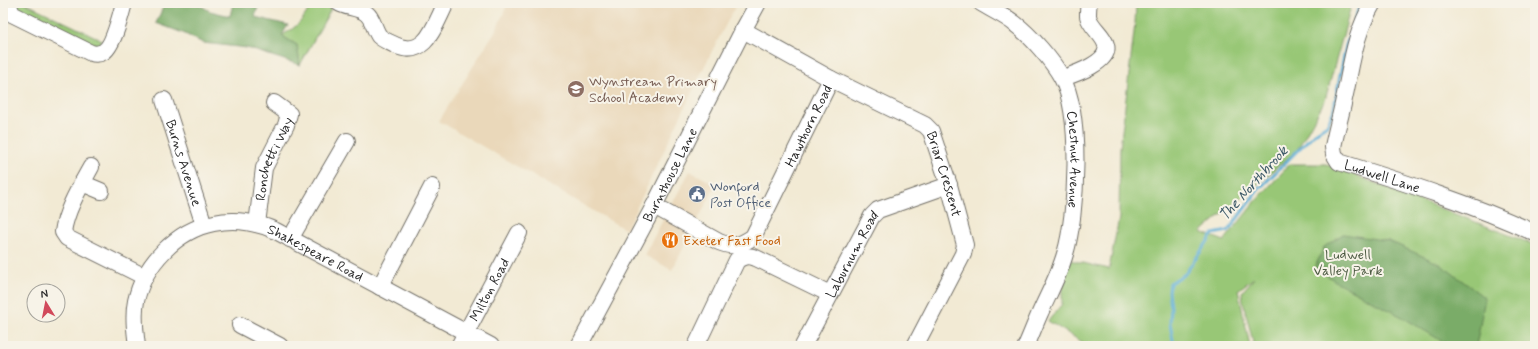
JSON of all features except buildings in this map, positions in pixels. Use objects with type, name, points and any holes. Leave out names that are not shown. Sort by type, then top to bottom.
[{"type":"street","points":[[7,3],[12,14],[91,53],[97,54],[107,50],[120,18],[124,3]]},
{"type":"street","points":[[339,3],[344,6],[357,8],[367,13],[378,35],[383,39],[405,49],[416,47],[426,42],[446,3]]},
{"type":"street","name":"Burnthouse Lane","points":[[579,346],[654,206],[758,3]]},
{"type":"street","name":"Chestnut Avenue","points":[[980,3],[1022,29],[1057,68],[1070,98],[1075,127],[1075,173],[1071,234],[1060,271],[1026,346]]},
{"type":"street","points":[[1062,78],[1077,74],[1102,60],[1107,51],[1106,44],[1089,19],[1089,3]]},
{"type":"street","name":"Ludwell Lane","points":[[1373,3],[1360,27],[1351,58],[1344,99],[1333,147],[1334,154],[1339,162],[1414,185],[1498,216],[1535,233]]},
{"type":"street","name":"Briar Crescent","points":[[743,30],[831,79],[925,125],[931,131],[949,185],[965,245],[963,254],[915,346]]},
{"type":"street","name":"Hawthorn Road","points":[[654,206],[719,242],[730,246],[738,245],[753,237],[831,79]]},
{"type":"street","name":"Burns Avenue","points":[[164,100],[204,225]]},
{"type":"street","name":"Ronchetti Way","points":[[257,224],[264,168],[286,125],[289,114],[274,103]]},
{"type":"street","points":[[290,239],[347,141]]},
{"type":"street","points":[[91,167],[82,182],[65,222],[63,232],[67,238],[145,277]]},
{"type":"street","points":[[82,182],[101,191]]},
{"type":"street","name":"Laburnum Road","points":[[803,346],[872,216],[878,210],[949,185]]},
{"type":"street","points":[[380,287],[432,187]]},
{"type":"street","name":"Shakespeare Road","points":[[137,346],[135,310],[145,277],[158,258],[187,234],[204,225],[226,221],[240,221],[257,224],[276,231],[380,287],[463,339],[491,346]]},
{"type":"street","name":"Milton Road","points":[[463,339],[519,233]]},
{"type":"street","points":[[696,346],[737,260],[748,255],[830,294]]},
{"type":"street","points":[[240,325],[280,346]]},
{"type":"shaded area","name":"Wynstream Primary School Academy","points":[[508,3],[737,3],[709,57],[626,230],[439,121],[497,28]]},
{"type":"shaded area","points":[[690,171],[716,185],[672,270],[644,255]]},
{"type":"green space","points":[[12,3],[25,3],[102,40],[100,45],[94,45],[13,6]]},
{"type":"green space","points":[[165,3],[196,3],[210,11],[230,16],[233,3],[259,3],[255,17],[288,25],[282,35],[297,45],[300,65],[247,48],[203,43],[183,33],[156,23]]},
{"type":"green space","points":[[312,3],[321,3],[331,9],[300,65],[297,45],[282,35],[300,22]]},
{"type":"green space","name":"Ludwell Valley Park","points":[[1136,3],[1352,3],[1325,100],[1297,150],[1201,232],[1224,241],[1255,202],[1290,164],[1326,164],[1535,245],[1535,346],[1254,346],[1242,292],[1254,278],[1238,290],[1250,346],[1087,346],[1048,321],[1062,304],[1062,290],[1070,260],[1109,269],[1119,218],[1120,148],[1135,24]]},
{"type":"green space","name":"Ludwell Valley Park","points":[[1343,234],[1389,241],[1440,264],[1485,298],[1476,346],[1450,346],[1404,318],[1335,281],[1315,267],[1324,247]]},
{"type":"waterway","name":"The Northbrook","points":[[1174,346],[1170,324],[1170,283],[1185,274],[1213,234],[1228,231],[1258,190],[1315,133],[1327,125],[1333,112],[1346,46],[1359,7],[1362,3]]},
{"type":"place","name":"Wynstream Primary School Academy","points":[[576,89]]},
{"type":"place","name":"Wonford Post Office","points":[[697,194]]},
{"type":"place","name":"Exeter Fast Food","points":[[670,240]]}]
